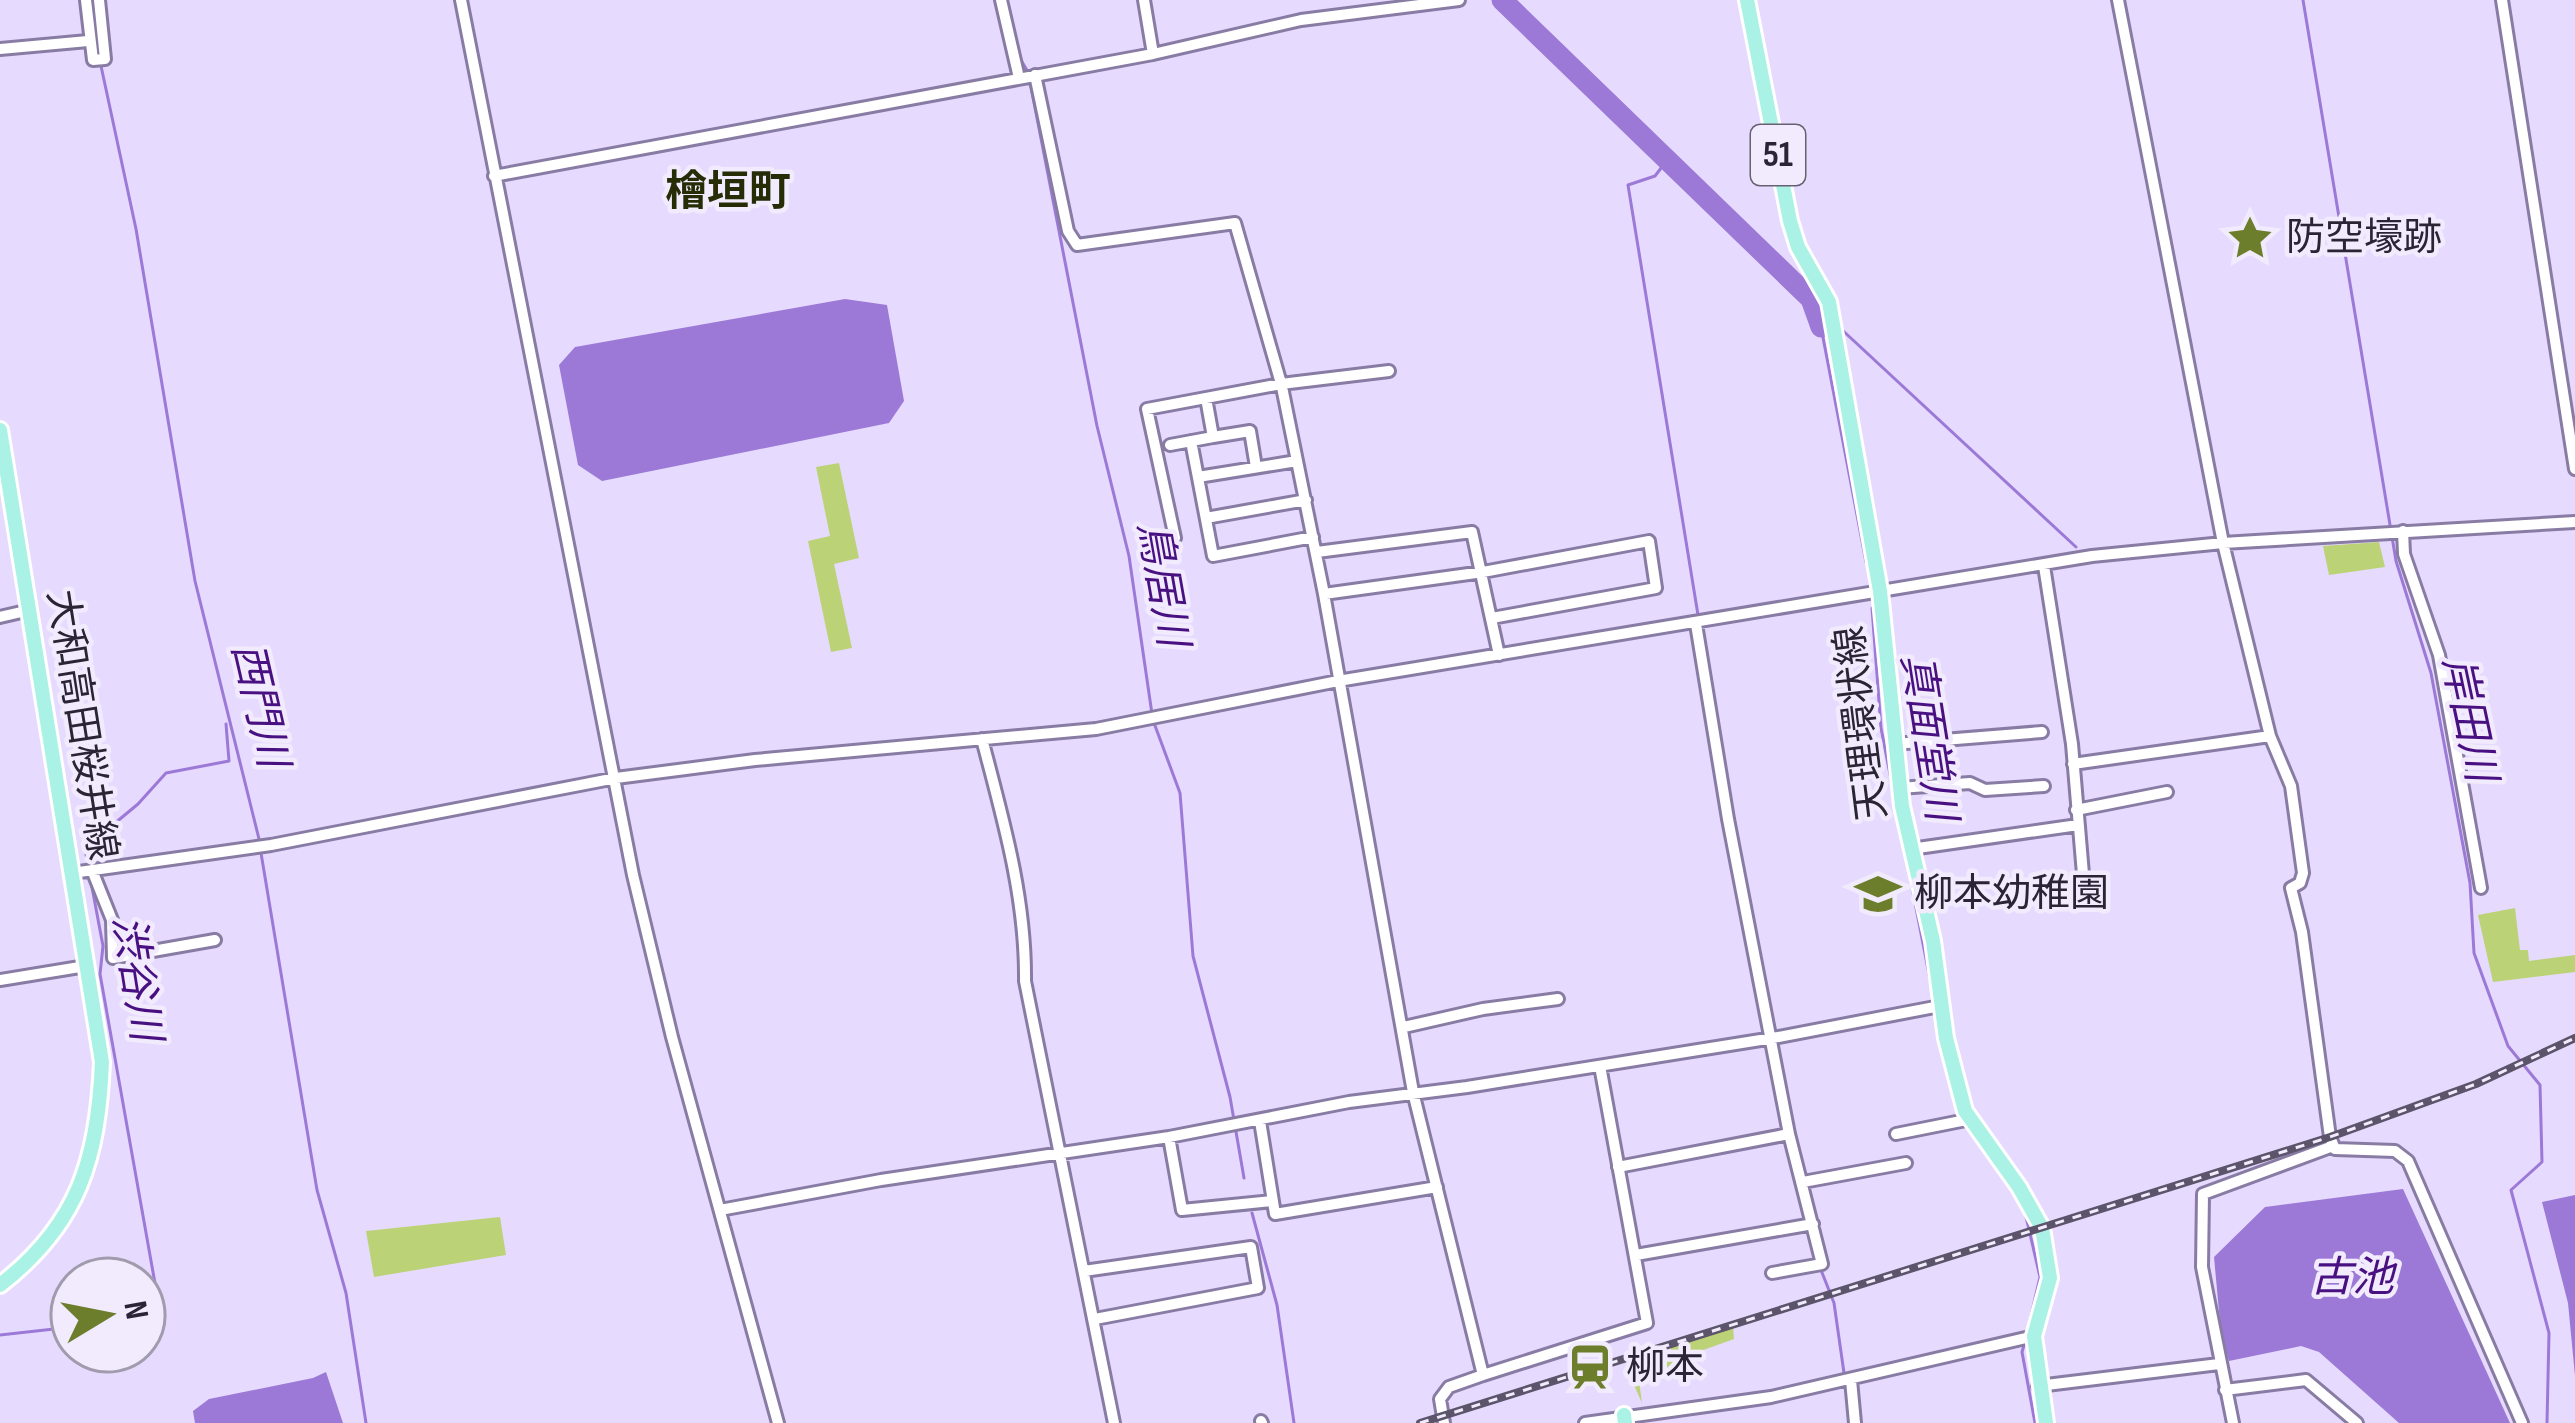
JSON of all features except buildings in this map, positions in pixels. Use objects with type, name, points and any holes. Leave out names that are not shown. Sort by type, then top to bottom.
[{"type":"main road","name":"天理環状線","points":[[1747,0],[1790,220],[1798,247],[1829,302],[1880,591],[1899,788],[1965,1111],[2042,1228],[2050,1278],[2034,1336],[2046,1423]]},
{"type":"main road","name":"大和高田桜井線","points":[[0,430],[82,871],[86,966],[102,1062],[100,1122],[92,1161],[71,1207],[23,1267],[0,1285]]},
{"type":"street","points":[[86,0],[92,60],[105,59],[99,0]]},
{"type":"street","points":[[461,0],[644,921],[778,1423]]},
{"type":"street","points":[[1001,0],[1018,78]]},
{"type":"street","points":[[1144,0],[1153,54]]},
{"type":"street","points":[[494,176],[1153,54],[1279,24],[1459,0]]},
{"type":"street","points":[[2118,0],[2223,543],[2270,736],[2291,786],[2303,873],[2300,883],[2291,888],[2302,932],[2333,1146]]},
{"type":"street","points":[[2502,0],[2575,469]]},
{"type":"street","points":[[0,49],[88,41]]},
{"type":"street","points":[[1034,75],[1067,231],[1076,244],[1234,223],[1282,384],[1317,552],[1413,1092],[1483,1375]]},
{"type":"street","points":[[1175,538],[1148,409],[1282,384],[1389,371]]},
{"type":"street","points":[[1206,398],[1213,437]]},
{"type":"street","points":[[1171,445],[1250,431],[1256,467]]},
{"type":"street","points":[[1191,441],[1213,556],[1313,538]]},
{"type":"street","points":[[1198,477],[1298,461]]},
{"type":"street","points":[[1206,518],[1306,500]]},
{"type":"street","points":[[215,940],[113,958],[112,920],[82,871],[262,846],[616,778],[755,760],[1096,729],[1338,681],[2092,556],[2223,543],[2575,522]]},
{"type":"street","points":[[2400,531],[2439,655],[2481,889]]},
{"type":"street","points":[[1317,552],[1472,532],[1499,655]]},
{"type":"street","points":[[1324,594],[1483,572],[1649,541],[1656,588],[1492,618]]},
{"type":"street","points":[[2044,566],[2073,764],[2084,886]]},
{"type":"street","points":[[0,617],[30,610]]},
{"type":"street","points":[[1696,624],[1728,819],[1790,1134],[1822,1264],[1772,1273]]},
{"type":"street","points":[[1894,744],[2042,732]]},
{"type":"street","points":[[2073,764],[2270,736]]},
{"type":"street","points":[[982,739],[1010,842],[1025,936],[1025,981],[1114,1423]]},
{"type":"street","points":[[1899,788],[1970,783],[1985,790],[2044,786]]},
{"type":"street","points":[[2076,810],[2168,792]]},
{"type":"street","points":[[1911,849],[2078,825]]},
{"type":"street","points":[[0,980],[86,966]]},
{"type":"street","points":[[1404,1027],[1558,999]]},
{"type":"street","points":[[720,1210],[881,1180],[1059,1156],[1413,1092],[1773,1038],[1940,1006]]},
{"type":"street","points":[[1444,1423],[1440,1399],[1449,1387],[1647,1323],[1600,1066]]},
{"type":"street","points":[[1895,1134],[1971,1119]]},
{"type":"street","points":[[1260,1121],[1275,1214],[1437,1186]]},
{"type":"street","points":[[1618,1167],[1790,1134]]},
{"type":"street","points":[[1169,1137],[1181,1210],[1273,1201]]},
{"type":"street","points":[[2233,1423],[2202,1267],[2203,1194],[2333,1146],[2395,1151],[2408,1161],[2522,1423]]},
{"type":"street","points":[[1803,1182],[1906,1163]]},
{"type":"street","points":[[1636,1255],[1813,1224]]},
{"type":"street","points":[[1084,1271],[1251,1247],[1258,1288],[1095,1319]]},
{"type":"street","points":[[1585,1423],[1717,1406],[2034,1336]]},
{"type":"street","points":[[2038,1386],[2219,1364]]},
{"type":"street","points":[[1851,1380],[1855,1423]]},
{"type":"street","points":[[2225,1390],[2306,1380],[2356,1423]]},
{"type":"green space","points":[[839,463],[859,558],[834,564],[852,648],[831,652],[808,541],[830,536],[816,467]]},
{"type":"green space","points":[[2379,542],[2385,567],[2329,575],[2323,546]]},
{"type":"green space","points":[[2515,908],[2520,950],[2528,950],[2529,961],[2575,955],[2575,972],[2493,982],[2478,915]]},
{"type":"green space","points":[[500,1217],[506,1255],[374,1277],[366,1231]]},
{"type":"green space","points":[[1733,1326],[1734,1339],[1681,1358],[1659,1379],[1639,1381],[1642,1403],[1630,1376],[1652,1368],[1649,1360],[1672,1352],[1670,1346]]},
{"type":"water","points":[[845,299],[887,305],[904,401],[889,423],[602,481],[578,465],[559,365],[575,347]]},
{"type":"water","name":"古池","points":[[2403,1189],[2510,1423],[2399,1423],[2319,1352],[2301,1346],[2229,1361],[2221,1333],[2214,1257],[2265,1207]]},
{"type":"water","points":[[2575,1195],[2575,1376],[2568,1303],[2542,1202]]},
{"type":"water","points":[[326,1372],[343,1423],[195,1423],[193,1411],[209,1399]]},
{"type":"waterway","name":"西門川","points":[[94,0],[99,56]]},
{"type":"waterway","name":"鳥居川","points":[[1007,0],[1009,10]]},
{"type":"waterway","name":"真面堂川","points":[[1502,0],[1811,299],[1821,327]]},
{"type":"waterway","name":"岸田川","points":[[2303,0],[2396,561],[2431,673],[2470,883],[2474,953],[2508,1046],[2540,1085],[2542,1162],[2511,1190],[2549,1333],[2547,1423]]},
{"type":"waterway","name":"鳥居川","points":[[1018,55],[1028,72]]},
{"type":"waterway","name":"西門川","points":[[101,66],[136,229],[195,581],[260,843]]},
{"type":"waterway","name":"鳥居川","points":[[1030,82],[1097,426],[1129,556],[1152,714]]},
{"type":"waterway","points":[[1668,159],[1655,176],[1628,185],[1698,615]]},
{"type":"waterway","name":"真面堂川","points":[[1821,327],[1866,562]]},
{"type":"waterway","points":[[1840,328],[2076,547]]},
{"type":"waterway","name":"真面堂川","points":[[1872,608],[1881,728],[1934,1000]]},
{"type":"waterway","name":"鳥居川","points":[[1154,723],[1180,793],[1193,956],[1230,1097],[1244,1178]]},
{"type":"waterway","name":"渋谷川","points":[[88,867],[85,848],[138,804],[166,773],[229,761],[226,724]]},
{"type":"waterway","name":"西門川","points":[[261,853],[317,1190],[346,1293],[366,1423]]},
{"type":"waterway","name":"渋谷川","points":[[91,882],[103,946],[100,974],[150,1255]]},
{"type":"waterway","name":"真面堂川","points":[[1965,1125],[2016,1195]]},
{"type":"waterway","name":"真面堂川","points":[[2024,1208],[2040,1277],[2027,1333]]},
{"type":"waterway","name":"鳥居川","points":[[1252,1213],[1277,1305],[1294,1423]]},
{"type":"waterway","points":[[1821,1270],[1834,1303],[1844,1373]]},
{"type":"waterway","name":"渋谷川","points":[[0,1335],[48,1330]]},
{"type":"waterway","name":"真面堂川","points":[[2025,1342],[2022,1352],[2035,1423]]},
{"type":"railway","points":[[1420,1423],[2330,1137],[2476,1084],[2575,1038]]},
{"type":"place","name":"防空壕跡","points":[[2250,238]]},
{"type":"place","name":"柳本幼稚園","points":[[1878,894]]},
{"type":"place","name":"柳本","points":[[1590,1367]]},
{"type":"district","name":"檜垣町","points":[[728,192]]}]
